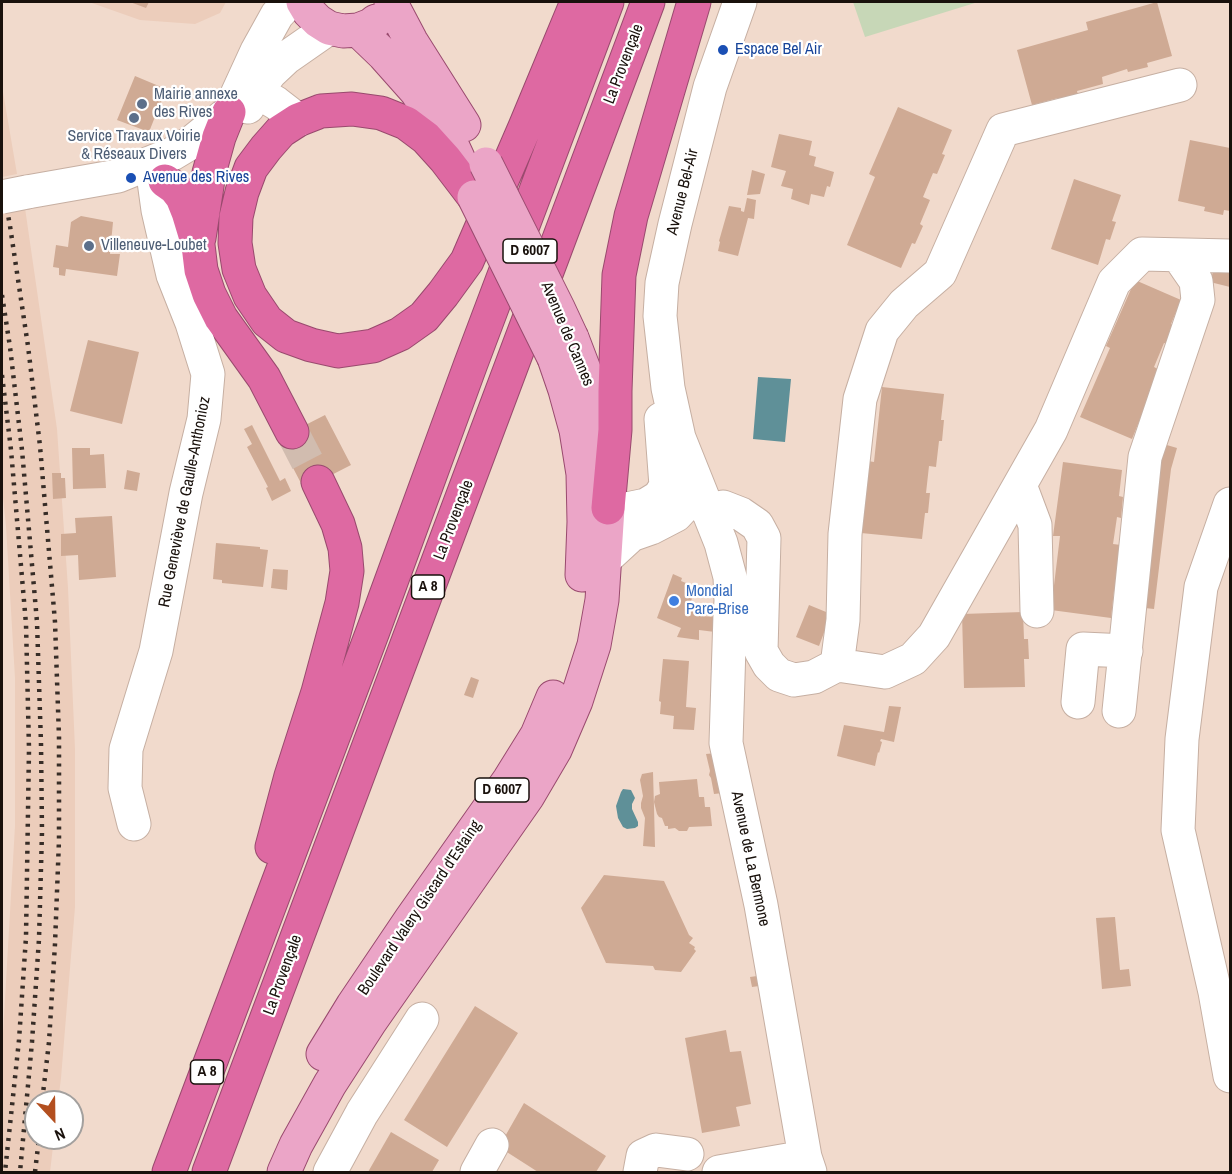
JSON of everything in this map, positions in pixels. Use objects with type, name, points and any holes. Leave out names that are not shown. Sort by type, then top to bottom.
[{"type":"highway","points":[[474,197],[426,138],[406,123],[381,113],[352,109],[321,111],[298,120],[281,131],[251,168],[242,192],[237,217],[236,243],[239,269],[250,296],[267,321],[286,336],[311,345],[338,351],[373,346],[400,334],[424,317],[444,294],[466,261],[577,2]]},
{"type":"highway","name":"A 8","points":[[169,1173],[607,2]]},
{"type":"highway","name":"La Provençale","points":[[209,1173],[648,2]]},
{"type":"highway","points":[[608,508],[615,430],[619,275],[632,216],[694,2]]},
{"type":"highway","points":[[198,245],[209,173],[229,112]]},
{"type":"highway","points":[[157,175],[175,188],[182,197],[198,245],[201,270],[208,294],[220,318],[264,378],[292,432]]},
{"type":"highway","points":[[244,972],[273,840],[318,692],[342,603],[347,571],[345,548],[338,524],[318,482]]},
{"type":"main road","name":"Avenue de Cannes","points":[[303,2],[318,21],[343,29],[384,55],[416,91],[453,147],[468,178],[474,197],[563,348],[585,372],[596,408],[603,449],[608,508],[606,558]]},
{"type":"main road","name":"Avenue de Cannes","points":[[391,2],[411,41],[459,116],[486,164],[560,310],[563,348]]},
{"type":"main road","points":[[343,29],[371,25],[383,16],[391,2]]},
{"type":"main road","name":"Boulevard Valery Giscard d'Estaing","points":[[261,1173],[315,1067],[353,1005],[411,919],[509,780],[537,735],[556,691],[572,644],[580,598],[584,522],[583,474],[576,430],[565,390],[563,348]]},
{"type":"main road","name":"Boulevard Valery Giscard d'Estaing","points":[[284,1173],[296,1145],[330,1084],[370,1022],[528,796],[555,750],[576,700],[594,645],[606,558]]},
{"type":"street","points":[[157,175],[172,154],[192,142],[229,112],[257,51],[278,15],[289,2]]},
{"type":"street","name":"Avenue Bel-Air","points":[[703,498],[679,438],[668,388],[660,316],[662,283],[705,107],[740,2]]},
{"type":"street","points":[[14,194],[118,176],[157,175],[184,179],[209,173],[222,157],[256,91],[270,73],[286,58],[343,29]]},
{"type":"street","points":[[837,665],[843,620],[845,534],[860,399],[882,331],[904,304],[940,273],[1004,130],[1180,85]]},
{"type":"street","points":[[256,91],[298,120]]},
{"type":"street","name":"Rue Geneviève de Gaulle-Anthonioz","points":[[134,824],[125,788],[126,749],[156,651],[186,493],[204,419],[208,374],[192,322],[173,275],[158,210],[157,175]]},
{"type":"street","points":[[606,558],[631,535],[676,515],[688,502],[703,498],[741,514],[757,525],[764,538],[761,651],[769,665],[779,675],[794,680],[814,677],[837,665],[885,672],[913,659],[934,636],[1051,430],[1114,282],[1142,254],[1230,256]]},
{"type":"street","points":[[1119,711],[1145,457],[1197,300],[1196,281],[1178,255]]},
{"type":"street","name":"Avenue Bel-Air","points":[[608,508],[627,509],[646,505],[659,497],[666,486],[661,416],[668,388]]},
{"type":"street","points":[[1020,485],[1035,525],[1037,611]]},
{"type":"street","name":"Avenue de La Bermone","points":[[703,498],[722,543],[730,577],[726,743],[761,905],[807,1165]]},
{"type":"street","points":[[1230,504],[1218,568],[1201,587],[1182,738],[1178,830],[1215,992],[1230,1076]]},
{"type":"street","points":[[651,528],[681,527],[699,532],[722,543]]},
{"type":"street","points":[[1078,702],[1083,649],[1125,651]]},
{"type":"street","points":[[330,1173],[362,1113],[422,1019]]},
{"type":"street","points":[[640,1173],[643,1156],[656,1150],[687,1154]]},
{"type":"street","points":[[719,1173],[807,1165]]},
{"type":"shaded area","points":[[89,2],[226,2],[220,13],[195,24],[140,20]]},
{"type":"shaded area","points":[[2,86],[17,174],[2,177]]},
{"type":"shaded area","points":[[25,208],[57,429],[68,588],[75,749],[75,907],[61,1078],[60,1090],[24,1090],[24,1150],[53,1150],[50,1172],[2,1172],[2,1051],[15,826],[15,678],[2,488],[2,213]]},
{"type":"green space","points":[[853,2],[978,2],[865,37]]},
{"type":"water","points":[[758,377],[791,379],[785,442],[753,439]]},
{"type":"water","points":[[623,789],[631,790],[635,798],[632,809],[638,826],[635,828],[623,827],[618,818],[616,806]]},
{"type":"building","points":[[130,2],[149,2],[146,8]]},
{"type":"building","points":[[1157,2],[1172,56],[1147,63],[1148,67],[1128,72],[1127,69],[1102,77],[1103,84],[1077,91],[1078,95],[1032,105],[1017,50],[1088,30],[1086,22]]},
{"type":"building","name":"Mairie annexe des Rives","points":[[135,76],[166,89],[149,132],[117,120]]},
{"type":"building","points":[[898,107],[952,130],[937,174],[933,173],[923,197],[930,200],[920,224],[923,226],[915,244],[912,243],[901,268],[847,245],[875,177],[869,174]]},
{"type":"building","points":[[779,134],[812,141],[809,155],[816,157],[814,166],[834,172],[830,187],[827,186],[824,197],[811,194],[809,205],[791,199],[793,189],[781,186],[786,171],[771,167]]},
{"type":"building","points":[[1190,140],[1230,148],[1230,211],[1224,210],[1223,215],[1204,211],[1205,207],[1178,201]]},
{"type":"building","points":[[752,170],[765,174],[760,194],[747,195]]},
{"type":"building","points":[[1074,179],[1121,195],[1112,221],[1116,222],[1110,240],[1106,239],[1098,265],[1051,249]]},
{"type":"building","points":[[747,198],[756,200],[754,219],[748,218],[738,256],[718,251],[729,206],[741,208],[744,212]]},
{"type":"building","name":"Villeneuve-Loubet","points":[[81,216],[113,222],[110,254],[120,254],[117,276],[66,269],[65,276],[59,275],[59,268],[53,267],[56,245],[68,247],[71,222]]},
{"type":"building","points":[[1215,265],[1230,269],[1230,287],[1210,282]]},
{"type":"building","points":[[1135,280],[1181,300],[1171,324],[1174,326],[1167,344],[1164,343],[1154,367],[1160,370],[1132,439],[1080,417],[1110,348],[1106,346]]},
{"type":"building","points":[[88,340],[139,352],[122,424],[70,411]]},
{"type":"building","points":[[882,387],[944,394],[941,420],[944,420],[942,441],[939,441],[936,467],[929,466],[926,493],[930,493],[922,539],[861,533],[868,461],[874,462]]},
{"type":"building","points":[[325,415],[351,465],[304,489],[278,439]]},
{"type":"building","points":[[252,425],[280,481],[285,478],[291,491],[272,501],[266,488],[268,487],[247,447],[252,444],[244,429]]},
{"type":"building","points":[[1160,443],[1177,448],[1171,469],[1154,609],[1136,607]]},
{"type":"building","points":[[72,448],[90,448],[90,455],[104,454],[106,488],[73,489]]},
{"type":"building","points":[[1063,462],[1122,470],[1119,496],[1123,497],[1121,518],[1117,517],[1113,544],[1121,545],[1119,591],[1114,591],[1111,618],[1051,610],[1060,536],[1053,536]]},
{"type":"building","points":[[127,470],[140,473],[137,491],[124,489]]},
{"type":"building","points":[[52,473],[61,473],[61,478],[65,478],[66,498],[53,499]]},
{"type":"building","points":[[112,516],[116,577],[79,580],[78,555],[61,556],[61,534],[76,533],[75,518]]},
{"type":"building","points":[[216,543],[260,547],[260,549],[268,550],[263,587],[222,583],[222,580],[213,579]]},
{"type":"building","points":[[273,569],[288,570],[287,590],[271,588]]},
{"type":"building","points":[[673,574],[682,578],[681,581],[696,587],[688,610],[701,614],[700,616],[716,617],[715,632],[699,630],[699,640],[677,637],[681,628],[657,618]]},
{"type":"building","points":[[809,605],[831,614],[819,646],[796,637]]},
{"type":"building","points":[[1023,612],[1024,639],[1028,639],[1029,659],[1024,659],[1025,687],[964,688],[962,614]]},
{"type":"building","points":[[663,659],[689,661],[686,707],[696,708],[694,730],[673,729],[674,716],[660,714]]},
{"type":"building","points":[[471,677],[479,680],[473,698],[464,695]]},
{"type":"building","points":[[889,706],[901,707],[894,742],[881,739],[875,766],[837,756],[844,725],[884,732]]},
{"type":"building","points":[[716,753],[723,793],[714,794],[706,754]]},
{"type":"building","points":[[653,772],[655,847],[643,846],[645,818],[641,808],[643,796],[640,780],[642,774]]},
{"type":"building","points":[[697,779],[699,797],[704,797],[705,807],[710,807],[712,826],[689,827],[687,831],[668,829],[657,814],[654,802],[655,796],[660,794],[659,782]]},
{"type":"building","points":[[604,875],[664,881],[689,935],[693,938],[689,943],[695,947],[696,951],[681,972],[655,970],[653,966],[606,963],[581,908]]},
{"type":"building","points":[[1115,917],[1120,970],[1129,969],[1131,986],[1102,989],[1096,918]]},
{"type":"building","points":[[757,976],[759,986],[752,987],[750,977]]},
{"type":"building","points":[[475,1006],[518,1033],[447,1147],[404,1120]]},
{"type":"building","points":[[726,1030],[730,1052],[741,1051],[751,1104],[736,1107],[740,1126],[702,1133],[685,1038]]},
{"type":"building","points":[[524,1103],[606,1156],[596,1172],[538,1172],[499,1147]]},
{"type":"building","points":[[391,1132],[439,1160],[432,1172],[368,1172]]},
{"type":"tunnel","points":[[292,432],[318,482]]},
{"type":"railway","points":[[2,182],[28,346],[40,446],[55,622],[59,737],[59,840],[49,1042],[43,1090]]},
{"type":"railway","points":[[2,295],[22,450],[37,622],[41,744],[42,832],[39,939],[20,1172]]},
{"type":"railway","points":[[2,375],[26,624],[29,749],[26,937],[19,1040],[5,1172]]},
{"type":"railway","points":[[35,1172],[38,1150]]},
{"type":"place","name":"Espace Bel Air","points":[[723,50]]},
{"type":"place","name":"Mairie annexe des Rives","points":[[142,104]]},
{"type":"place","name":"Service Travaux Voirie & Réseaux Divers","points":[[134,118]]},
{"type":"place","name":"Avenue des Rives","points":[[131,178]]},
{"type":"place","name":"Villeneuve-Loubet","points":[[89,246]]},
{"type":"place","name":"Mondial Pare-Brise","points":[[674,601]]}]
